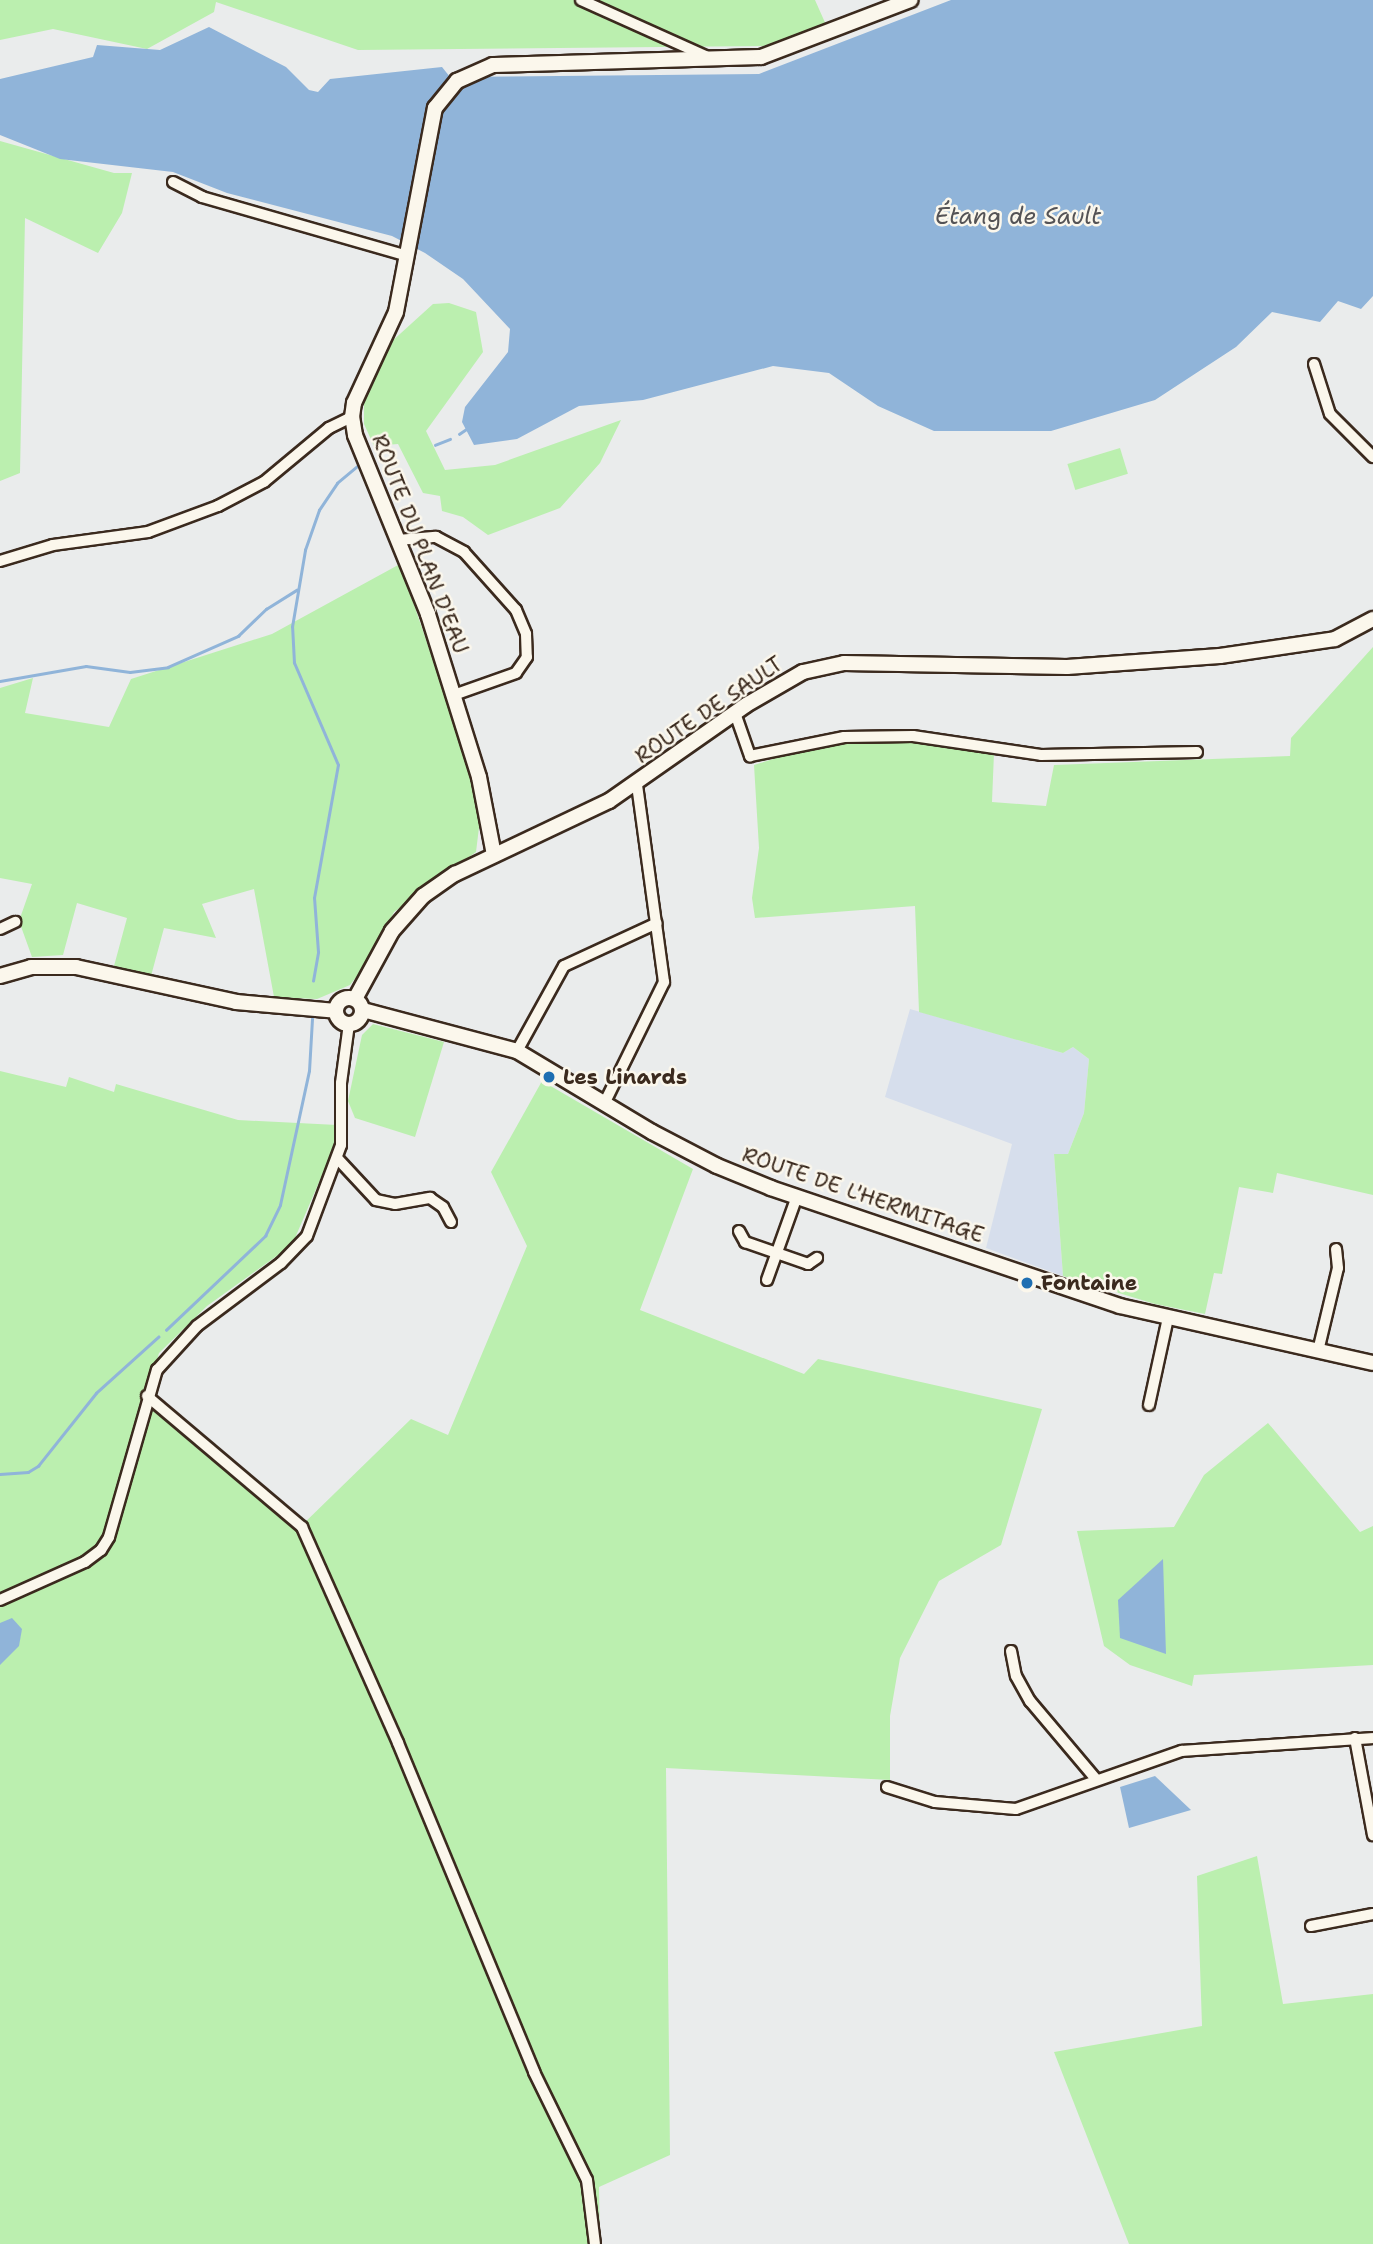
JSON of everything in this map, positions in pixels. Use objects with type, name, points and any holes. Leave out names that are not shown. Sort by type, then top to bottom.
[{"type":"street","points":[[581,0],[716,61],[792,48],[909,0]]},
{"type":"street","name":"ROUTE DU PLAN D'EAU","points":[[494,855],[479,777],[454,695],[398,540],[355,435],[352,417],[354,403],[390,330],[409,255],[428,128],[445,93],[472,72],[512,62],[716,61]]},
{"type":"street","points":[[173,182],[202,197],[409,255]]},
{"type":"street","points":[[1314,363],[1330,414],[1373,457]]},
{"type":"street","points":[[0,561],[53,545],[148,533],[218,506],[264,482],[329,428],[352,417]]},
{"type":"street","points":[[398,540],[436,537],[464,552],[516,610],[526,634],[527,657],[516,673],[454,695]]},
{"type":"street","name":"ROUTE DE SAULT","points":[[359,1004],[404,914],[456,874],[569,823],[637,785],[735,713],[803,672],[844,663],[1067,667],[1153,662],[1300,647],[1335,639],[1373,619]]},
{"type":"street","points":[[735,713],[750,756],[844,737],[912,736],[1041,755],[1197,752]]},
{"type":"street","points":[[605,1102],[662,992],[657,923],[637,785]]},
{"type":"street","points":[[0,929],[15,922]]},
{"type":"street","points":[[517,1051],[564,966],[657,923]]},
{"type":"street","points":[[0,975],[31,967],[76,967],[236,1002],[336,1011]]},
{"type":"street","points":[[342,1000],[359,1004],[360,1018],[349,1024],[342,1022],[336,1011],[342,1000]]},
{"type":"street","name":"ROUTE DE L'HERMITAGE","points":[[359,1004],[517,1051],[717,1166],[797,1196],[1168,1318],[1373,1363]]},
{"type":"street","points":[[0,1600],[85,1562],[101,1550],[110,1537],[147,1396],[163,1361],[197,1326],[298,1248],[315,1220],[337,1158],[349,1024]]},
{"type":"street","points":[[337,1158],[376,1200],[395,1204],[430,1198],[443,1207],[451,1222]]},
{"type":"street","points":[[767,1280],[797,1196]]},
{"type":"street","points":[[739,1231],[745,1242],[808,1264],[817,1258]]},
{"type":"street","points":[[1318,1351],[1338,1268],[1336,1249]]},
{"type":"street","points":[[1149,1405],[1168,1318]]},
{"type":"street","points":[[147,1396],[302,1527],[398,1743],[534,2072],[587,2180],[595,2244]]},
{"type":"street","points":[[1011,1651],[1016,1676],[1030,1700],[1096,1779]]},
{"type":"street","points":[[1355,1738],[1373,1835]]},
{"type":"street","points":[[887,1787],[935,1802],[1001,1810],[1039,1803],[1096,1779],[1182,1751],[1373,1738]]},
{"type":"street","points":[[1311,1926],[1373,1914]]},
{"type":"shaded area","points":[[910,1009],[1063,1053],[1073,1047],[1089,1059],[1084,1113],[1068,1154],[1054,1154],[1063,1276],[986,1248],[1012,1144],[885,1097]]},
{"type":"green space","points":[[0,0],[815,0],[827,27],[763,46],[358,50],[216,2],[214,12],[147,49],[53,29],[0,40]]},
{"type":"green space","points":[[0,141],[114,173],[132,173],[122,213],[98,253],[25,218],[20,473],[0,481]]},
{"type":"green space","points":[[449,303],[476,312],[483,352],[426,431],[445,470],[495,465],[621,420],[600,463],[560,508],[488,535],[463,517],[442,511],[440,496],[423,493],[398,444],[374,446],[364,424],[364,400],[390,343],[433,304]]},
{"type":"green space","points":[[1120,448],[1128,474],[1075,490],[1067,464]]},
{"type":"green space","points":[[400,564],[482,803],[476,852],[394,912],[370,959],[350,985],[317,999],[274,997],[254,889],[202,904],[216,938],[164,928],[151,976],[114,966],[127,918],[77,903],[63,955],[32,957],[19,921],[32,884],[0,878],[0,688],[33,678],[25,713],[109,727],[131,679],[272,634]]},
{"type":"green space","points":[[1373,647],[1373,1195],[1277,1173],[1273,1193],[1239,1187],[1222,1274],[1214,1273],[1205,1314],[1155,1304],[1063,1276],[1054,1154],[1068,1154],[1084,1113],[1089,1059],[1073,1047],[1063,1053],[919,1012],[915,906],[755,918],[752,898],[759,848],[754,765],[847,736],[918,740],[994,753],[992,802],[1046,806],[1054,765],[1290,756],[1291,738]]},
{"type":"green space","points":[[373,1024],[444,1042],[415,1137],[355,1118],[348,1101],[362,1035]]},
{"type":"green space","points":[[0,1071],[66,1087],[69,1077],[114,1092],[116,1084],[238,1120],[337,1125],[338,1138],[292,1245],[207,1306],[159,1353],[148,1391],[297,1530],[411,1419],[448,1435],[527,1246],[491,1172],[542,1081],[693,1169],[640,1310],[804,1374],[818,1359],[1042,1409],[1001,1545],[939,1581],[900,1658],[890,1716],[890,1780],[666,1768],[670,2155],[599,2187],[600,2244],[0,2244]]},
{"type":"green space","points":[[1268,1423],[1360,1532],[1373,1526],[1373,1665],[1194,1675],[1192,1686],[1130,1665],[1104,1646],[1077,1531],[1174,1527],[1204,1475]]},
{"type":"green space","points":[[1257,1856],[1283,2004],[1373,1994],[1373,2244],[1129,2244],[1054,2052],[1202,2026],[1197,1876]]},
{"type":"water","name":"Étang de Sault","points":[[951,0],[1373,0],[1373,296],[1361,309],[1338,301],[1320,322],[1272,312],[1236,347],[1155,400],[1051,431],[934,431],[878,406],[829,373],[773,366],[643,400],[579,406],[517,439],[474,445],[462,422],[465,407],[508,352],[510,329],[463,279],[425,253],[392,236],[227,193],[173,172],[60,159],[0,135],[0,79],[93,57],[97,45],[160,50],[209,27],[286,67],[309,90],[318,92],[330,79],[442,67],[450,77],[759,74]]},
{"type":"water","points":[[1163,1559],[1166,1654],[1120,1638],[1118,1600]]},
{"type":"water","points":[[12,1618],[22,1629],[19,1646],[0,1665],[0,1623]]},
{"type":"water","points":[[1155,1776],[1191,1810],[1129,1828],[1120,1787]]},
{"type":"waterway","points":[[459,434],[468,428]]},
{"type":"waterway","points":[[435,445],[450,439]]},
{"type":"waterway","points":[[313,981],[318,952],[314,898],[338,765],[294,663],[292,627],[305,550],[319,510],[337,483],[360,464]]},
{"type":"waterway","points":[[0,681],[86,666],[130,672],[168,667],[238,636],[266,609],[296,590]]},
{"type":"waterway","points":[[166,1330],[265,1236],[280,1205],[309,1071],[312,1019]]},
{"type":"waterway","points":[[0,1474],[28,1472],[38,1466],[96,1393],[158,1337]]},
{"type":"place","name":"Les Linards","points":[[549,1077]]},
{"type":"place","name":"Fontaine","points":[[1027,1283]]}]
